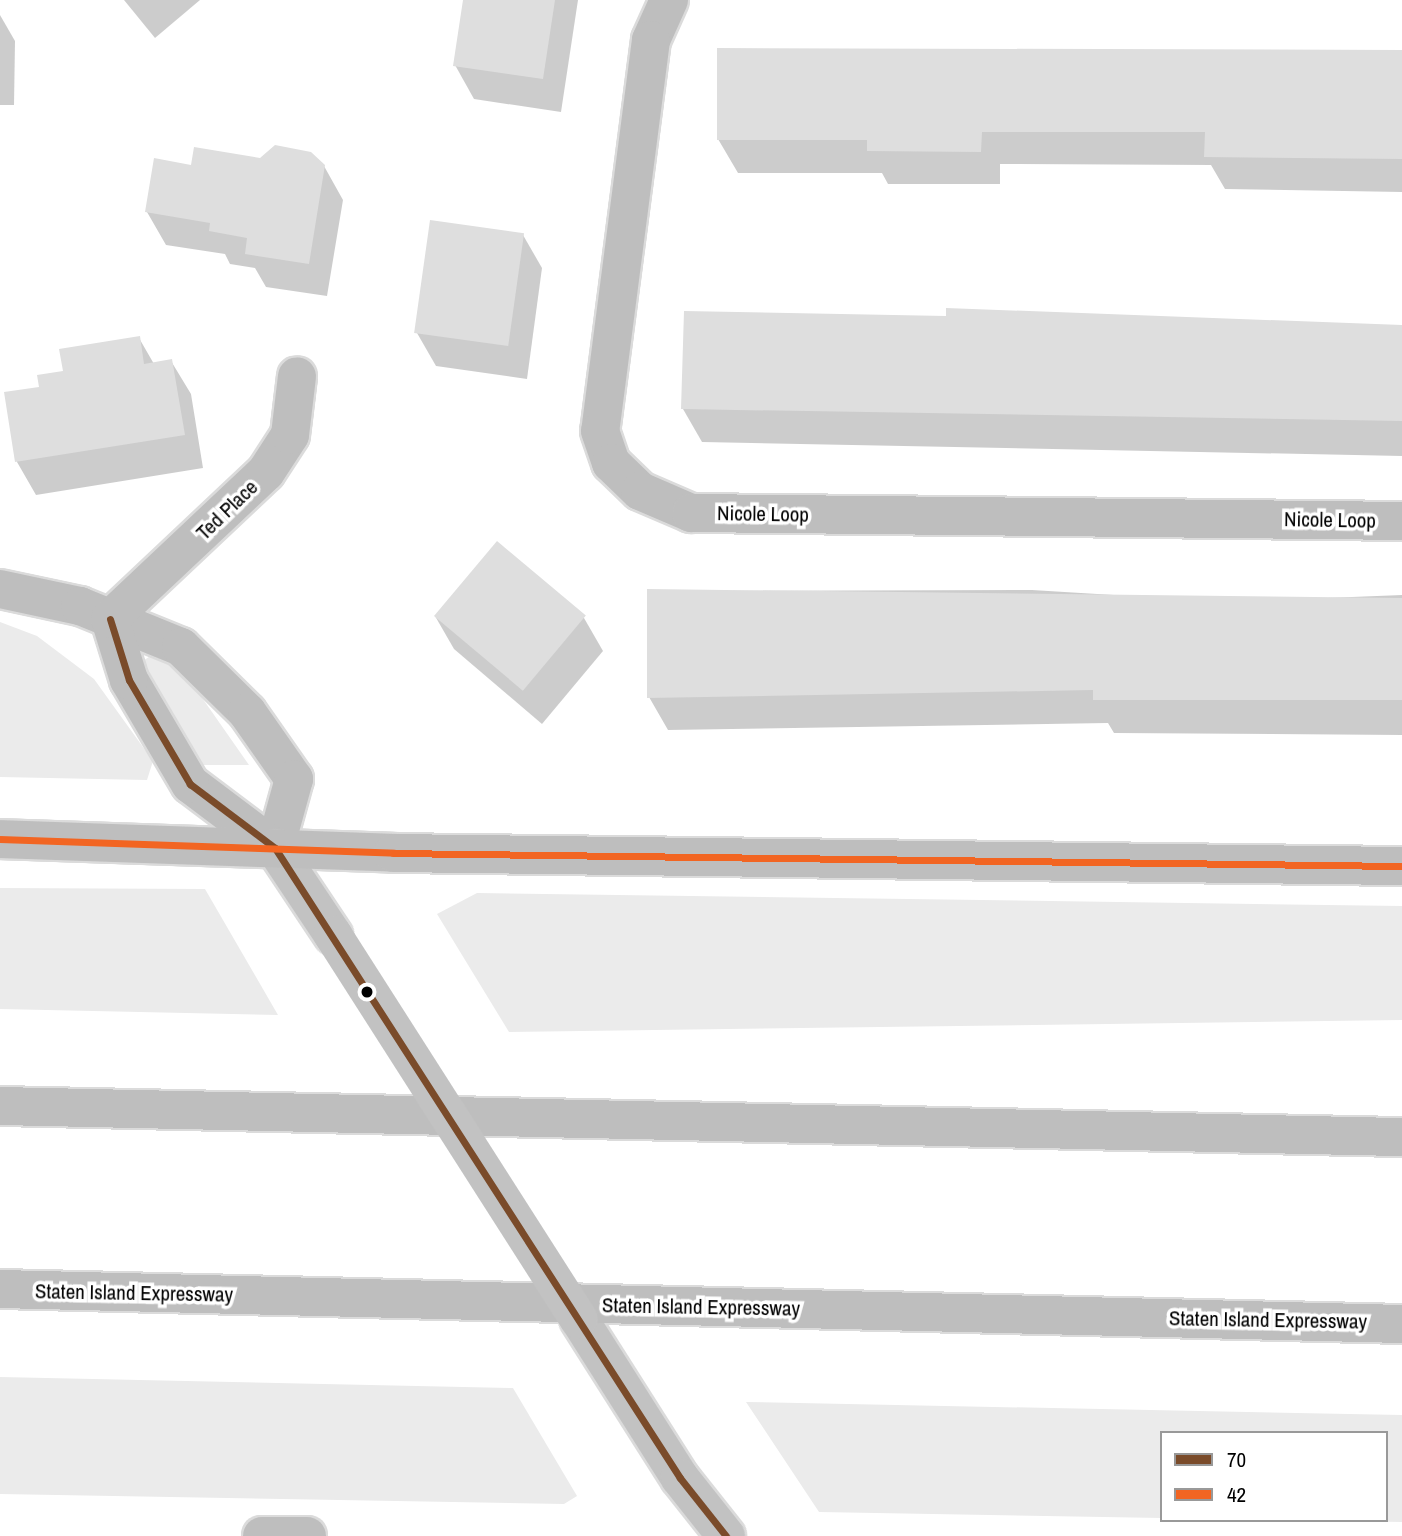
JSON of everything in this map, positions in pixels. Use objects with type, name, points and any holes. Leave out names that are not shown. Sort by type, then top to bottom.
[{"type":"main road","name":"Nicole Loop","points":[[669,0],[651,40],[600,431],[611,463],[640,491],[691,513],[1402,521]]},
{"type":"main road","name":"Ted Place","points":[[110,619],[266,472],[290,435],[297,376]]},
{"type":"main road","points":[[0,589],[53,597],[181,647],[247,712],[294,779],[275,848]]},
{"type":"main road","points":[[110,619],[129,680],[190,784],[275,848],[680,1478],[726,1536]]},
{"type":"main road","points":[[0,839],[275,848],[1402,866]]},
{"type":"main road","points":[[0,1106],[1402,1137]]},
{"type":"main road","name":"Staten Island Expressway","points":[[0,1289],[1402,1324]]},
{"type":"main road","points":[[262,1536],[307,1536]]},
{"type":"shaded area","points":[[0,622],[37,636],[94,679],[153,761],[147,780],[0,777]]},
{"type":"shaded area","points":[[153,654],[168,658],[191,682],[249,765],[203,765],[146,674],[143,661]]},
{"type":"shaded area","points":[[0,888],[205,889],[278,1015],[0,1009]]},
{"type":"shaded area","points":[[477,893],[1402,906],[1402,1020],[509,1032],[437,914]]},
{"type":"shaded area","points":[[0,1377],[513,1388],[577,1496],[564,1504],[0,1494]]},
{"type":"shaded area","points":[[746,1402],[1402,1415],[1402,1522],[1388,1522],[1388,1431],[1160,1431],[1160,1518],[819,1512]]},
{"type":"building","points":[[463,0],[555,0],[543,79],[453,66]]},
{"type":"building","points":[[717,48],[1402,50],[1402,159],[1204,157],[1205,132],[982,132],[981,152],[867,151],[867,140],[717,140]]},
{"type":"building","points":[[275,145],[311,152],[325,165],[309,264],[245,254],[247,238],[209,231],[210,223],[145,212],[154,158],[191,165],[194,147],[260,158]]},
{"type":"building","points":[[430,220],[524,233],[508,346],[414,333]]},
{"type":"building","points":[[946,308],[1402,325],[1402,421],[681,409],[684,311],[946,316]]},
{"type":"building","points":[[140,336],[144,364],[172,359],[185,435],[15,462],[4,392],[39,387],[37,375],[63,371],[59,349]]},
{"type":"building","points":[[497,541],[586,616],[523,691],[434,616]]},
{"type":"building","points":[[647,589],[1402,598],[1402,700],[1093,700],[1093,690],[647,698]]},
{"type":"transit line","name":"70","points":[[110,619],[129,680],[190,784],[275,848],[680,1478],[726,1536]]},
{"type":"transit line","name":"42","points":[[0,839],[393,853],[1402,866]]}]
